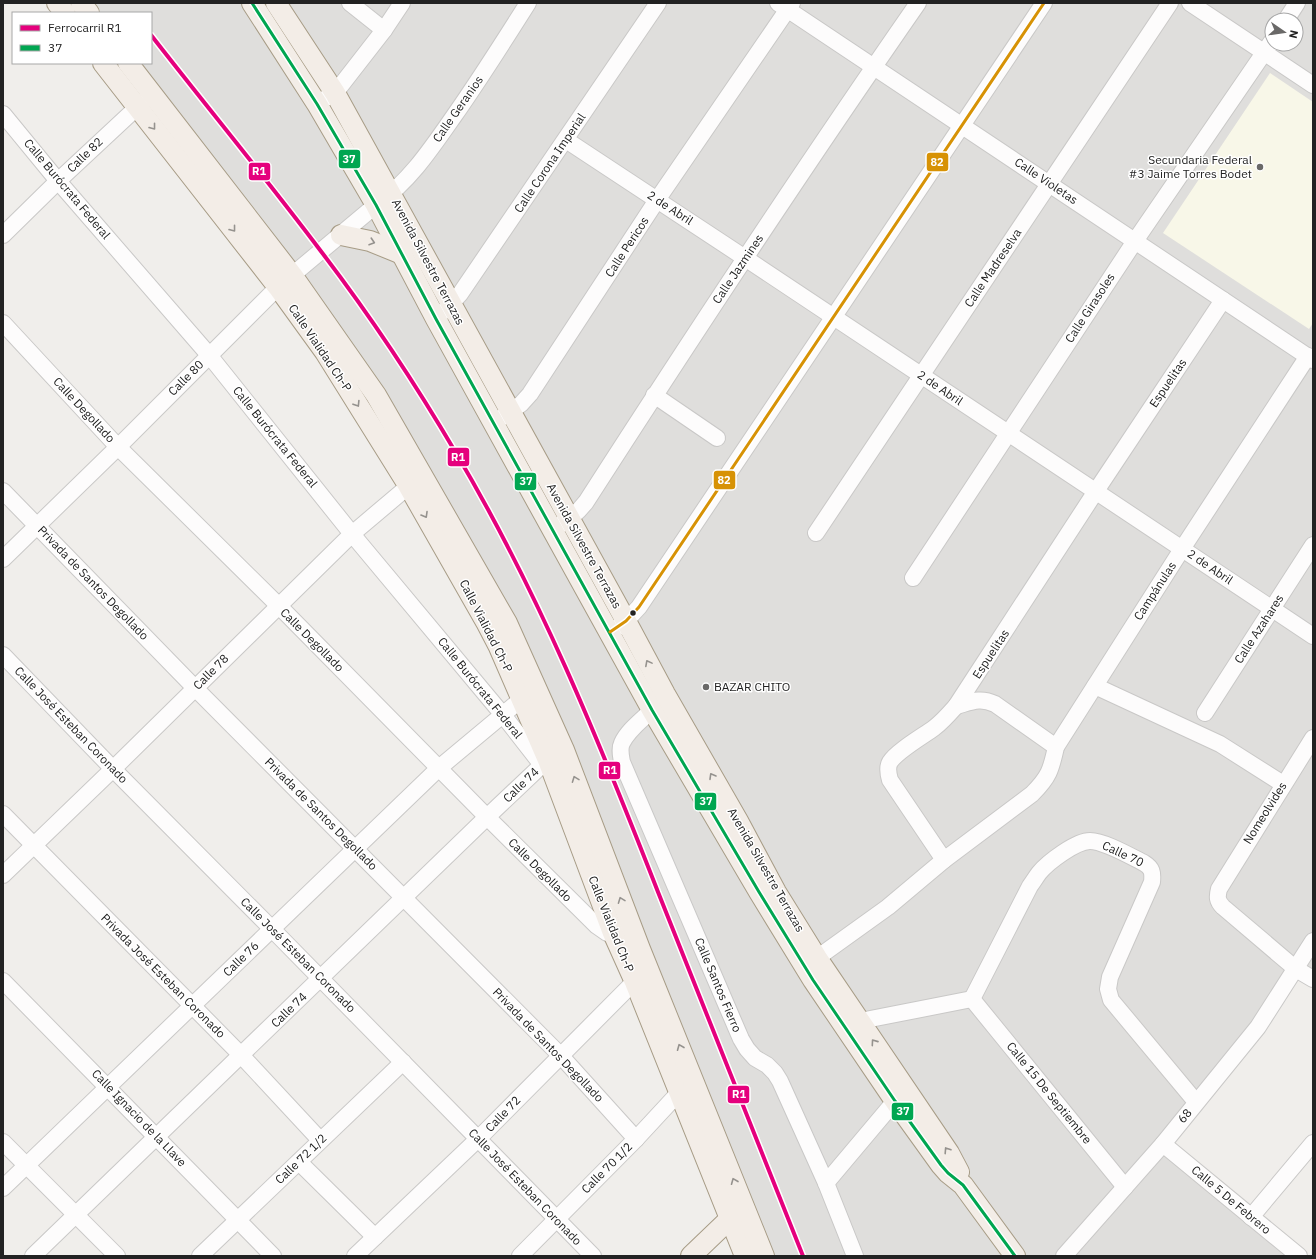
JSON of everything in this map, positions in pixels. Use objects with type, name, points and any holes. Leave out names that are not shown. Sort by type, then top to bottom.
[{"type":"main road","points":[[57,3],[64,12]]},
{"type":"main road","points":[[81,3],[88,12]]},
{"type":"main road","name":"Avenida Silvestre Terrazas","points":[[276,3],[335,93],[384,200],[402,254],[436,319],[502,418],[561,524],[610,632],[652,710],[759,892],[813,980],[895,1101],[941,1165],[948,1173],[963,1185],[1015,1256]]},
{"type":"main road","name":"Avenida Silvestre Terrazas","points":[[257,5],[316,104],[384,200],[451,305],[502,418]]},
{"type":"main road","name":"Calle Vialidad Ch-P","points":[[105,64],[144,100],[285,281],[325,352],[415,480],[499,647],[529,693],[613,933],[642,975],[692,1078],[737,1211],[745,1256]]},
{"type":"main road","name":"Calle Vialidad Ch-P","points":[[128,64],[144,100]]},
{"type":"main road","points":[[341,234],[370,241],[402,254]]},
{"type":"main road","name":"Avenida Silvestre Terrazas","points":[[561,524],[626,621],[665,694],[738,821],[776,892],[818,958],[950,1153],[956,1164],[963,1185]]},
{"type":"main road","name":"Calle Vialidad Ch-P","points":[[551,758],[629,921],[642,975],[680,1094],[737,1211],[764,1256]]},
{"type":"main road","points":[[692,1256],[737,1211]]},
{"type":"street","points":[[350,3],[384,30]]},
{"type":"street","points":[[316,104],[335,93],[384,30],[402,3]]},
{"type":"street","name":"Calle Geranios","points":[[384,200],[420,163],[438,139],[500,48],[528,3]]},
{"type":"street","name":"Calle Corona Imperial","points":[[436,319],[460,294],[658,3]]},
{"type":"street","name":"Calle Jazmines","points":[[561,524],[578,512],[586,502],[654,395],[874,66],[918,3]]},
{"type":"street","points":[[610,632],[626,621],[639,607],[1044,3]]},
{"type":"street","name":"Calle Madreselva","points":[[816,533],[1170,3]]},
{"type":"street","points":[[1190,3],[1264,44]]},
{"type":"street","points":[[1291,12],[1297,3]]},
{"type":"street","name":"Calle Violetas","points":[[786,5],[962,126],[1310,358]]},
{"type":"street","name":"Calle Pericos","points":[[502,418],[530,394],[786,5]]},
{"type":"street","name":"Calle Girasoles","points":[[913,578],[1135,240],[1264,52]]},
{"type":"street","points":[[1275,52],[1313,85]]},
{"type":"street","name":"Calle 82","points":[[5,228],[58,181],[144,100]]},
{"type":"street","name":"Calle Burócrata Federal","points":[[3,114],[58,181],[209,355],[352,534],[503,715],[551,758]]},
{"type":"street","name":"2 de Abril","points":[[566,140],[746,258],[1313,636]]},
{"type":"street","name":"Calle 80","points":[[3,559],[285,281],[384,200]]},
{"type":"street","name":"Espuelitas","points":[[944,860],[890,780],[888,768],[890,761],[946,718],[956,706],[1223,300]]},
{"type":"street","name":"Calle Degollado","points":[[3,323],[118,447],[487,817],[597,926],[607,933],[613,933]]},
{"type":"street","name":"Campánulas","points":[[1056,747],[1182,549],[1310,358]]},
{"type":"street","points":[[654,395],[717,438]]},
{"type":"street","name":"Calle 78","points":[[3,875],[352,534],[415,480]]},
{"type":"street","name":"Privada de Santos Degollado","points":[[3,491],[195,688],[561,1056],[636,1139]]},
{"type":"street","name":"Calle Azahares","points":[[1205,713],[1271,608],[1313,545]]},
{"type":"street","name":"Calle José Esteban Coronado","points":[[3,655],[113,769],[593,1256]]},
{"type":"street","points":[[1095,686],[1220,744],[1283,784]]},
{"type":"street","name":"Calle 76","points":[[3,1188],[439,768],[529,693]]},
{"type":"street","points":[[818,958],[888,907],[944,860],[1032,794],[1044,782],[1051,767],[1056,747],[995,704],[986,700],[977,700],[956,706]]},
{"type":"street","name":"Calle Santos Fierro","points":[[652,710],[631,731],[622,743],[620,751],[622,762],[741,1039],[755,1058],[767,1065],[780,1081],[826,1183],[855,1256]]},
{"type":"street","name":"Nomeolvides","points":[[1296,969],[1223,907],[1217,897],[1219,889],[1313,738]]},
{"type":"street","name":"Calle 74","points":[[33,1256],[487,817],[551,758]]},
{"type":"street","name":"Privada José Esteban Coronado","points":[[3,814],[241,1055],[320,1140]]},
{"type":"street","name":"Calle 70","points":[[972,999],[1030,886],[1039,873],[1049,863],[1079,842],[1090,841],[1102,843],[1150,867],[1153,873],[1152,882],[1110,977],[1108,989],[1111,1000],[1196,1102]]},
{"type":"street","points":[[613,933],[629,921]]},
{"type":"street","name":"68","points":[[1064,1256],[1163,1144],[1258,1027],[1313,941]]},
{"type":"street","points":[[1296,969],[1313,979]]},
{"type":"street","name":"Calle 72","points":[[355,1256],[478,1140],[642,975]]},
{"type":"street","name":"Calle Ignacio de la Llave","points":[[3,981],[273,1256]]},
{"type":"street","points":[[860,1021],[972,999]]},
{"type":"street","name":"Calle 15 De Septiembre","points":[[972,999],[1125,1187]]},
{"type":"street","name":"Calle 72 1/2","points":[[200,1256],[403,1062]]},
{"type":"street","name":"Calle 70 1/2","points":[[520,1256],[680,1094],[692,1078]]},
{"type":"street","points":[[826,1183],[895,1101]]},
{"type":"street","points":[[3,1142],[117,1256]]},
{"type":"street","points":[[1251,1217],[1313,1143]]},
{"type":"street","name":"Calle 5 De Febrero","points":[[1163,1144],[1299,1256]]},
{"type":"street","points":[[299,1162],[375,1237]]},
{"type":"shaded area","points":[[81,3],[1313,3],[1313,979],[1296,969],[1163,1144],[1299,1256],[764,1256],[423,474],[129,64],[152,64],[152,12],[88,12]]},
{"type":"shaded area","name":"Secundaria Federal #3 Jaime Torres Bodet","points":[[1270,73],[1313,102],[1313,323],[1309,329],[1163,233]]},
{"type":"rail line","name":"R1","points":[[152,36],[320,250],[356,299],[391,349],[424,401],[486,506],[541,614],[590,724],[803,1256]]},
{"type":"transit line","name":"37","points":[[252,3],[317,104],[376,205],[436,319],[652,710],[759,892],[813,980],[895,1101],[941,1165],[948,1173],[963,1185],[1015,1256]]},
{"type":"transit line","name":"82","points":[[610,632],[626,621],[639,607],[1044,3]]},
{"type":"place","name":"Secundaria Federal #3 Jaime Torres Bodet","points":[[1260,167]]},
{"type":"place","name":"BAZAR CHITO","points":[[706,687]]}]
